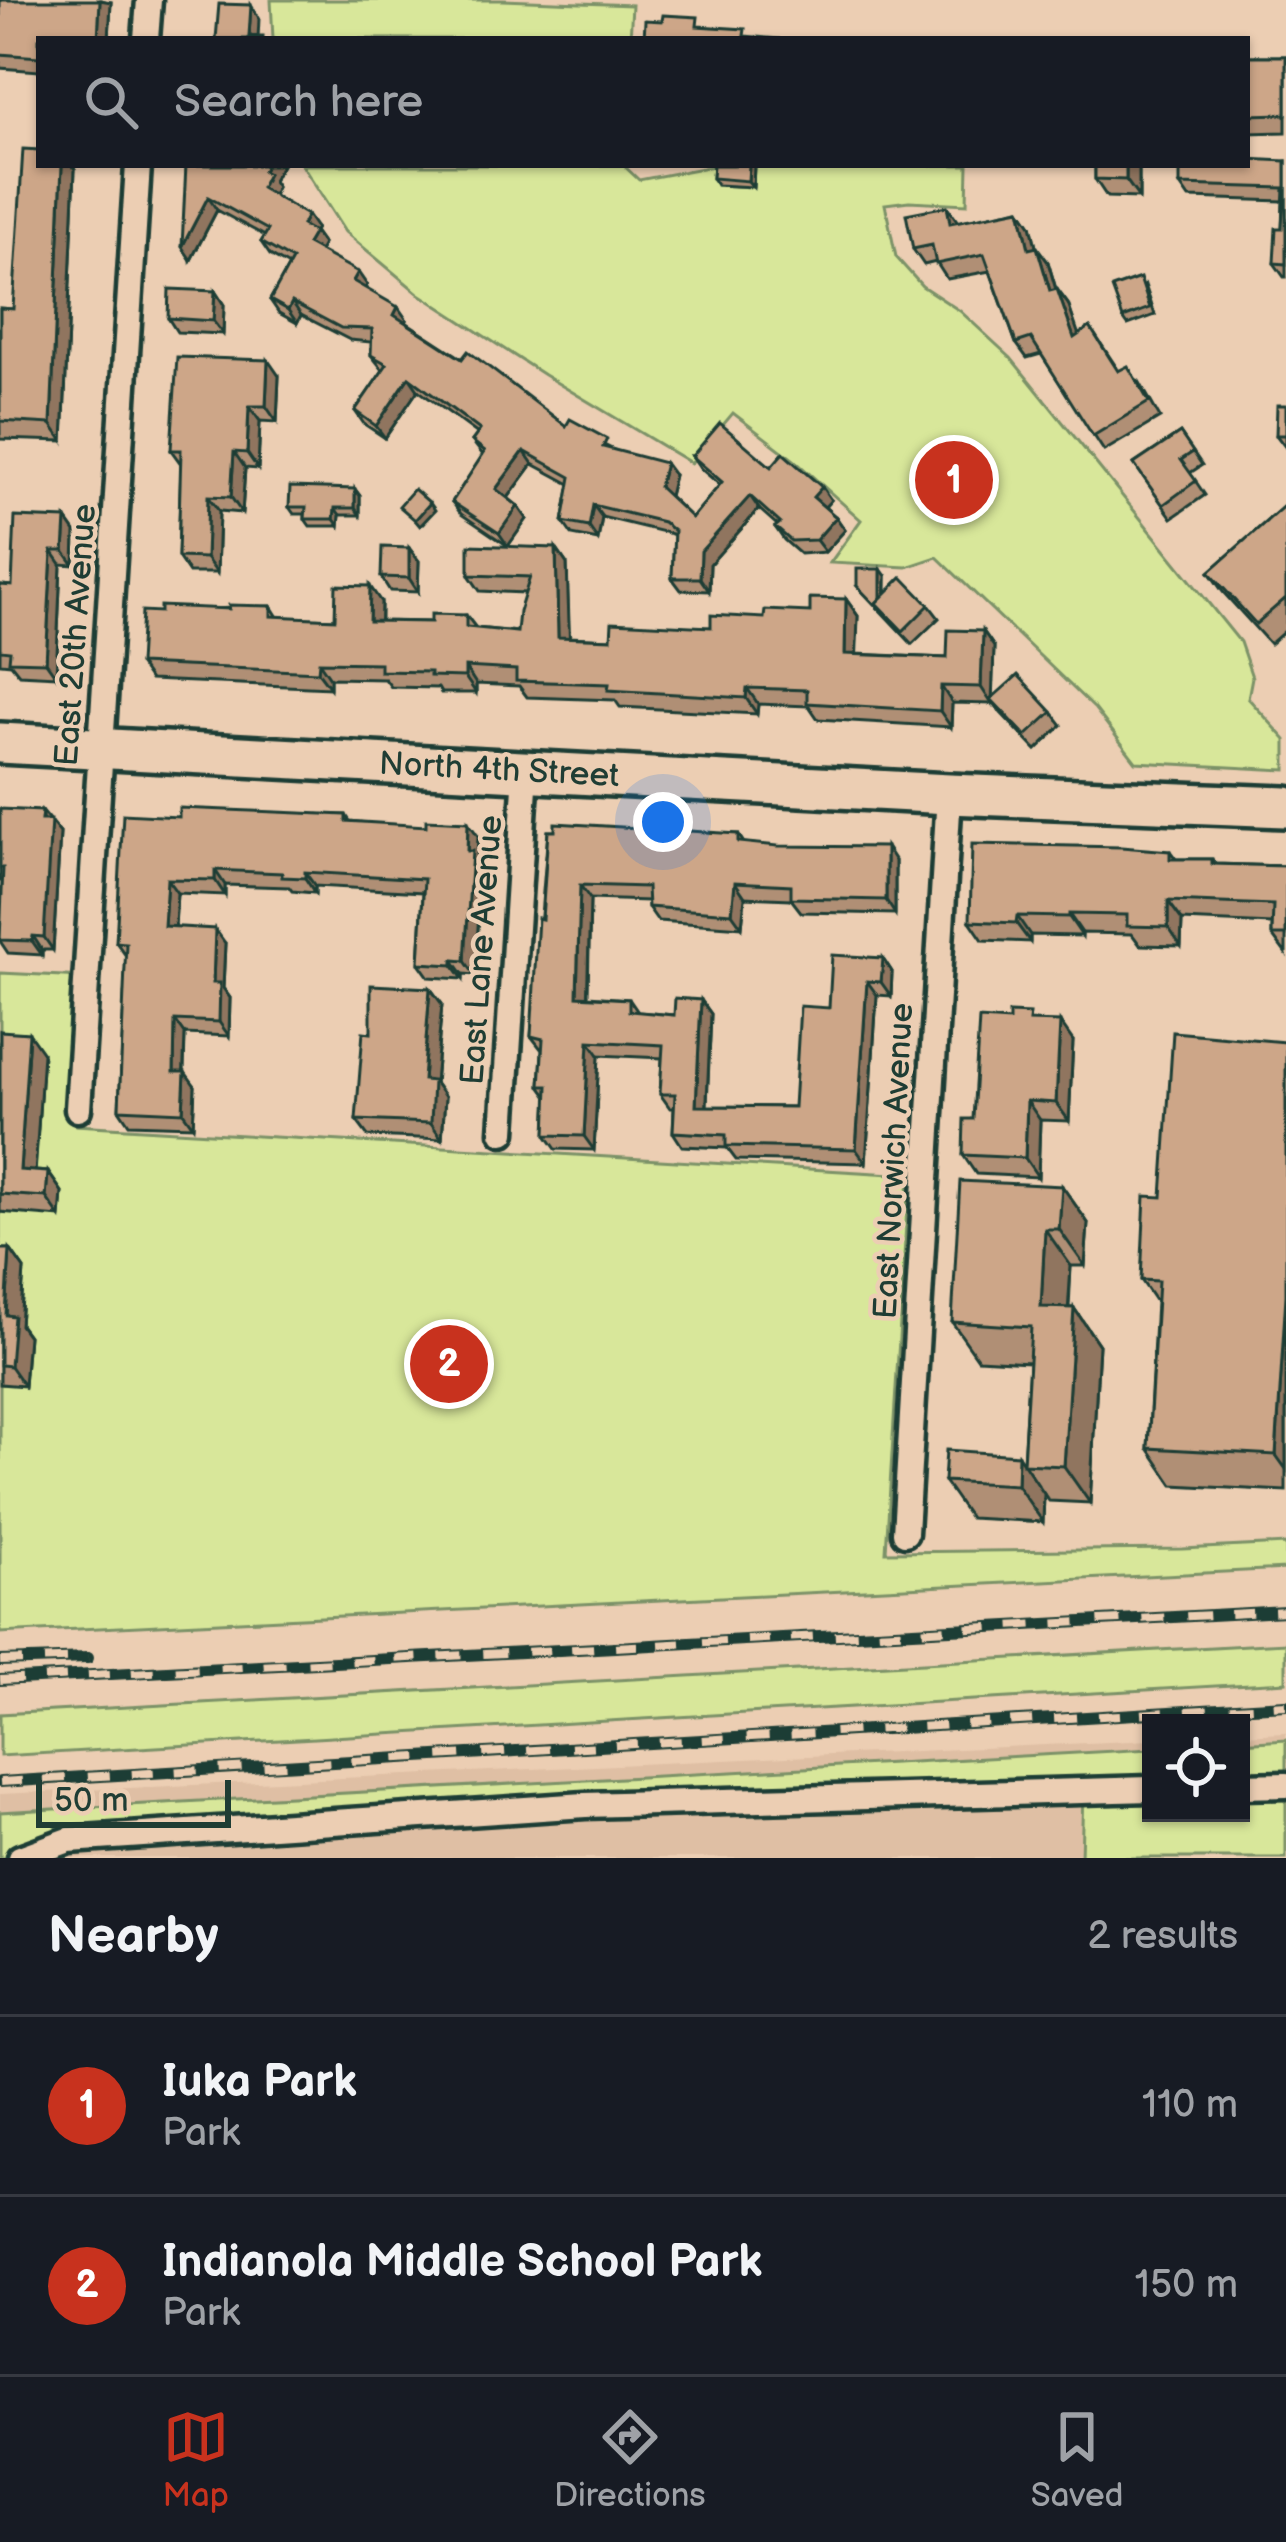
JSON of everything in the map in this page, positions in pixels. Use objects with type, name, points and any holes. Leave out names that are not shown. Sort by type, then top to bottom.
[{"type":"main road","name":"North 4th Street","points":[[0,743],[950,794],[1286,807]]},
{"type":"street","points":[[146,36],[148,0]]},
{"type":"street","name":"East 20th Avenue","points":[[78,1109],[139,168]]},
{"type":"street","name":"East Lane Avenue","points":[[503,1132],[526,771]]},
{"type":"street","name":"East Norwich Avenue","points":[[905,1533],[950,794]]},
{"type":"street","points":[[1250,1786],[1286,1785]]},
{"type":"street","points":[[20,1858],[69,1840],[585,1805],[1142,1789]]},
{"type":"shaded area","points":[[1286,1733],[1286,1858],[0,1858],[0,1794],[1142,1740],[1142,1822],[1250,1822],[1250,1735]]},
{"type":"green space","points":[[271,0],[632,5],[630,36],[273,36]]},
{"type":"green space","points":[[304,168],[626,168],[639,180],[718,168],[717,185],[752,187],[754,168],[968,168],[967,204],[885,204],[896,257],[922,286],[960,311],[1011,358],[1240,642],[1252,677],[1248,698],[1286,740],[1286,770],[1136,762],[1095,709],[937,557],[907,567],[830,563],[861,520],[733,413],[691,463],[418,293],[345,232]]},
{"type":"green space","points":[[0,973],[84,977],[76,1125],[909,1175],[886,1552],[1286,1544],[1286,1569],[0,1633]]},
{"type":"green space","points":[[1286,1643],[1286,1682],[0,1756],[0,1714]]},
{"type":"green space","points":[[1286,1740],[1286,1858],[1081,1858],[1083,1792],[69,1840],[20,1858],[0,1858],[0,1812],[1142,1749],[1142,1822],[1250,1822],[1250,1742]]},
{"type":"building","points":[[0,0],[100,0],[98,36],[36,36],[36,57],[0,54]]},
{"type":"building","points":[[219,4],[251,5],[249,36],[216,36]]},
{"type":"building","points":[[663,15],[698,17],[697,26],[745,29],[744,36],[644,36],[645,20],[662,21]]},
{"type":"building","points":[[1250,56],[1286,56],[1286,114],[1250,115]]},
{"type":"building","points":[[23,149],[36,150],[36,168],[62,168],[51,424],[0,421],[0,308],[13,309]]},
{"type":"building","points":[[1250,159],[1286,161],[1286,264],[1274,263],[1284,188],[1180,185],[1180,168],[1250,168]]},
{"type":"building","points":[[186,168],[264,168],[268,174],[261,188],[307,215],[302,225],[314,232],[307,244],[358,272],[353,281],[398,307],[394,315],[462,359],[468,351],[566,426],[570,419],[607,439],[603,447],[665,463],[659,487],[692,518],[722,482],[692,456],[720,423],[771,467],[783,453],[822,487],[813,497],[836,517],[816,540],[791,541],[775,527],[780,523],[750,496],[701,551],[700,578],[672,578],[674,531],[663,522],[593,505],[589,527],[563,522],[571,477],[524,451],[496,489],[518,506],[499,533],[452,502],[485,451],[472,441],[480,430],[409,377],[376,426],[355,411],[387,364],[371,355],[372,329],[341,328],[292,302],[288,310],[270,300],[292,260],[261,242],[268,230],[208,197],[182,247]]},
{"type":"building","points":[[713,168],[749,168],[748,181],[712,178]]},
{"type":"building","points":[[1095,168],[1126,168],[1126,180],[1095,179]]},
{"type":"building","points":[[947,206],[950,223],[1020,209],[1029,249],[1037,247],[1050,291],[1057,289],[1074,338],[1090,327],[1118,371],[1128,366],[1149,402],[1093,436],[1031,338],[1016,343],[984,254],[936,264],[932,245],[913,249],[906,214]]},
{"type":"building","points":[[1140,278],[1150,308],[1123,318],[1112,288]]},
{"type":"building","points":[[169,289],[215,291],[213,321],[168,318]]},
{"type":"building","points":[[177,357],[268,360],[266,406],[249,406],[247,453],[234,452],[231,497],[208,496],[206,558],[178,557],[181,450],[171,450]]},
{"type":"building","points":[[1277,405],[1286,405],[1286,435],[1276,435]]},
{"type":"building","points":[[1180,433],[1193,452],[1181,460],[1196,481],[1163,505],[1134,464]]},
{"type":"building","points":[[290,487],[355,489],[355,508],[335,508],[334,519],[305,519],[306,507],[289,507]]},
{"type":"building","points":[[414,489],[430,503],[415,520],[399,506]]},
{"type":"building","points":[[1286,504],[1286,598],[1256,624],[1209,572]]},
{"type":"building","points":[[15,517],[66,519],[64,551],[52,551],[46,662],[9,661],[10,651],[0,650],[0,585],[12,586]]},
{"type":"building","points":[[469,545],[556,548],[558,637],[611,639],[612,622],[711,627],[711,615],[764,618],[765,610],[810,612],[810,598],[846,599],[845,654],[947,658],[948,630],[983,631],[981,687],[941,686],[940,711],[807,703],[807,690],[747,688],[746,698],[608,690],[609,684],[516,681],[516,670],[465,667],[465,677],[380,671],[380,663],[319,662],[318,672],[139,664],[142,611],[160,612],[160,606],[271,606],[271,616],[335,619],[336,585],[370,586],[369,621],[431,622],[431,614],[466,615],[466,627],[517,632],[530,577],[469,575]]},
{"type":"building","points":[[382,547],[409,548],[409,578],[381,577]]},
{"type":"building","points":[[857,569],[881,569],[881,598],[876,603],[880,610],[857,586]]},
{"type":"building","points":[[902,577],[929,605],[903,631],[876,603]]},
{"type":"building","points":[[1018,675],[1052,712],[1026,736],[991,699]]},
{"type":"building","points":[[179,808],[346,815],[346,821],[426,826],[426,820],[468,822],[467,851],[472,851],[465,961],[419,963],[424,879],[305,872],[305,878],[215,870],[215,880],[167,879],[164,926],[215,929],[213,983],[220,983],[219,1022],[175,1020],[174,1072],[185,1072],[183,1112],[119,1109],[126,943],[116,942],[123,814],[179,817]]},
{"type":"building","points":[[0,809],[42,811],[41,820],[51,820],[44,937],[33,936],[32,941],[0,940]]},
{"type":"building","points":[[555,823],[738,834],[738,842],[778,846],[886,847],[886,900],[791,898],[791,885],[735,882],[732,913],[648,907],[647,887],[580,885],[577,996],[629,999],[629,1011],[674,1015],[675,998],[701,1000],[696,1106],[794,1107],[800,1006],[829,1008],[832,955],[883,958],[881,982],[867,981],[856,1149],[726,1146],[726,1135],[673,1132],[675,1094],[660,1094],[663,1045],[589,1041],[584,1136],[546,1135],[548,1086],[540,1086],[543,1039],[531,1036],[538,918],[542,919],[548,831],[555,831]]},
{"type":"building","points":[[972,844],[1121,847],[1170,851],[1170,859],[1212,859],[1212,864],[1286,866],[1286,935],[1272,935],[1273,905],[1168,901],[1168,927],[1127,926],[1127,915],[1017,916],[1016,923],[970,921]]},
{"type":"building","points":[[371,985],[430,988],[423,1080],[433,1081],[431,1123],[356,1120],[363,1032],[371,1033]]},
{"type":"building","points":[[1009,1013],[1030,1014],[1029,1021],[1060,1022],[1056,1103],[1027,1101],[1025,1158],[963,1155],[964,1119],[973,1119],[979,1019],[1009,1021]]},
{"type":"building","points":[[0,1031],[29,1033],[20,1170],[48,1172],[46,1197],[0,1194]]},
{"type":"building","points":[[1173,1032],[1286,1042],[1286,1295],[1276,1455],[1148,1448],[1158,1281],[1141,1280],[1145,1196],[1162,1197]]},
{"type":"building","points":[[960,1181],[1062,1186],[1059,1229],[1045,1229],[1041,1307],[1074,1308],[1064,1466],[1023,1464],[1031,1327],[952,1322]]},
{"type":"building","points":[[0,1249],[10,1249],[6,1315],[14,1316],[10,1366],[0,1365]]},
{"type":"building","points":[[946,1450],[1018,1455],[1017,1485],[944,1481]]},
{"type":"railway","points":[[0,1680],[1286,1611]]},
{"type":"railway","points":[[0,1661],[88,1658]]},
{"type":"railway","points":[[0,1782],[1286,1705]]},
{"type":"place","name":"Iuka Park","points":[[954,480]]},
{"type":"place","name":"Indianola Middle School Park","points":[[449,1364]]}]
